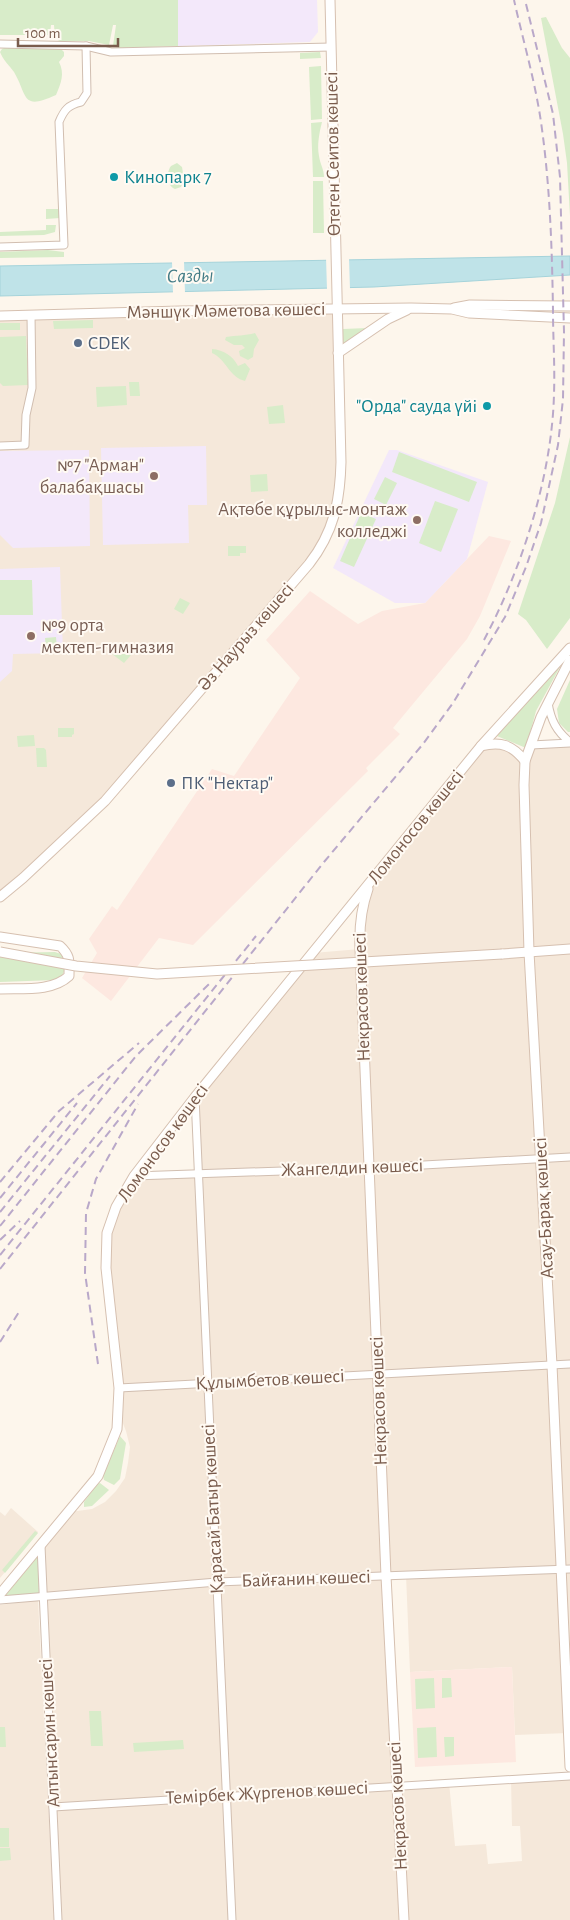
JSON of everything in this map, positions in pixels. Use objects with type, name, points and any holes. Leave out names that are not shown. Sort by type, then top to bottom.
[{"type":"main road","name":"Өтеген Сеитов көшесі","points":[[330,0],[336,308]]},
{"type":"main road","name":"Мәншүк Мәметова көшесі","points":[[452,309],[470,305],[570,306]]},
{"type":"main road","name":"Әз Наурыз көшесі","points":[[0,897],[24,878],[105,801],[316,555],[331,525],[340,491],[341,462],[336,308]]},
{"type":"main road","name":"Мәншүк Мәметова көшесі","points":[[0,316],[411,308],[452,309],[468,313],[570,318]]},
{"type":"main road","points":[[338,354],[388,319],[411,308]]},
{"type":"main road","name":"Ломоносов көшесі","points":[[0,1594],[98,1476],[117,1429],[119,1388],[106,1268],[107,1234],[116,1207],[134,1176],[195,1097],[370,884],[480,746],[570,648]]},
{"type":"main road","name":"Асау-Барақ көшесі","points":[[570,660],[540,717],[525,761],[524,785],[529,952],[552,1365],[566,1569],[570,1767]]},
{"type":"main road","points":[[480,746],[494,744],[510,747],[517,751],[525,761]]},
{"type":"main road","name":"Некрасов көшесі","points":[[370,884],[359,926],[386,1576],[404,1920]]},
{"type":"main road","points":[[0,937],[60,946],[67,952],[70,962],[69,976],[62,983],[52,986],[0,989]]},
{"type":"main road","points":[[0,952],[76,966],[156,974],[570,949]]},
{"type":"street","points":[[0,44],[86,46],[111,52],[331,47]]},
{"type":"street","points":[[0,247],[64,245],[59,122],[69,105],[81,102],[86,93],[86,46]]},
{"type":"street","points":[[0,446],[25,445],[26,415],[32,388],[31,315]]},
{"type":"street","points":[[548,702],[557,730],[570,742]]},
{"type":"street","points":[[531,745],[570,742]]},
{"type":"street","name":"Қарасай Батыр көшесі","points":[[195,1097],[232,1920]]},
{"type":"street","name":"Жангелдин көшесі","points":[[134,1176],[369,1168],[570,1158]]},
{"type":"street","name":"Құлымбетов көшесі","points":[[119,1388],[570,1364]]},
{"type":"street","name":"Алтынсарин көшесі","points":[[41,1546],[58,1920]]},
{"type":"street","name":"Байғанин көшесі","points":[[0,1600],[217,1582],[566,1569]]},
{"type":"street","name":"Темірбек Жүргенов көшесі","points":[[53,1807],[570,1776]]},
{"type":"shaded area","points":[[178,0],[317,0],[318,32],[310,42],[178,46]]},
{"type":"shaded area","points":[[336,308],[340,491],[325,540],[105,801],[0,897],[0,316]]},
{"type":"shaded area","name":"№7 \"Арман\" балабақшасы","points":[[206,446],[207,505],[188,505],[189,543],[103,545],[101,448]]},
{"type":"shaded area","points":[[89,450],[90,546],[13,548],[0,535],[0,451]]},
{"type":"shaded area","name":"Ақтөбе құрылыс-монтаж колледжі","points":[[389,450],[397,450],[488,482],[467,559],[425,603],[395,603],[333,568]]},
{"type":"shaded area","points":[[489,536],[511,541],[480,616],[467,639],[393,728],[400,734],[366,768],[368,771],[193,945],[159,938],[111,1001],[82,978],[97,953],[89,939],[112,906],[117,910],[212,769],[234,776],[300,678],[266,640],[310,591],[358,624],[382,611],[425,603]]},
{"type":"shaded area","name":"№9 орта мектеп-гимназия","points":[[60,567],[63,653],[13,654],[12,671],[0,682],[0,569]]},
{"type":"shaded area","points":[[570,743],[570,1767],[568,1733],[515,1735],[512,1667],[410,1672],[406,1575],[387,1576],[398,1785],[449,1782],[455,1846],[486,1844],[488,1864],[522,1861],[520,1826],[512,1826],[511,1779],[570,1776],[570,1920],[59,1920],[41,1546],[70,1512],[92,1509],[105,1502],[125,1478],[130,1447],[118,1411],[107,1233],[134,1176],[199,1173],[195,1097],[313,953],[360,949],[370,884],[481,746],[502,745],[525,761],[531,745]]},
{"type":"shaded area","points":[[11,1508],[38,1532],[0,1578],[0,1512],[5,1516]]},
{"type":"shaded area","points":[[38,1600],[54,1920],[0,1920],[0,1605]]},
{"type":"shaded area","points":[[512,1667],[516,1762],[415,1767],[410,1672]]},
{"type":"green space","points":[[0,0],[178,0],[178,46],[119,48],[113,46],[116,25],[113,25],[109,45],[89,41],[60,41],[55,39],[54,25],[51,25],[50,35],[0,35]]},
{"type":"green space","points":[[546,17],[562,48],[570,58],[570,216],[567,163],[563,134],[541,18]]},
{"type":"green space","points":[[6,47],[61,49],[64,52],[64,56],[59,62],[62,78],[56,95],[37,102],[27,98],[14,72],[0,52]]},
{"type":"green space","points":[[320,52],[321,58],[300,59],[300,53]]},
{"type":"green space","points":[[321,66],[322,119],[311,120],[309,67]]},
{"type":"green space","points":[[322,122],[318,148],[324,177],[313,177],[311,123]]},
{"type":"green space","points":[[177,163],[182,167],[184,179],[181,187],[175,189],[168,182],[168,175],[171,166]]},
{"type":"green space","points":[[313,181],[323,181],[324,233],[313,233]]},
{"type":"green space","points":[[46,209],[60,209],[60,218],[46,219]]},
{"type":"green space","points":[[46,225],[56,225],[55,232],[44,235],[0,236],[0,232],[46,230]]},
{"type":"green space","points":[[48,250],[64,252],[64,257],[0,258],[0,252]]},
{"type":"green space","points":[[93,320],[93,328],[54,329],[53,321]]},
{"type":"green space","points":[[0,323],[20,323],[20,330],[0,330]]},
{"type":"green space","points":[[367,328],[343,348],[343,329]]},
{"type":"green space","points":[[255,333],[259,340],[254,349],[253,357],[248,360],[240,356],[239,351],[245,348],[242,345],[234,345],[225,340],[226,337]]},
{"type":"green space","points":[[26,336],[28,385],[3,386],[0,383],[0,337]]},
{"type":"green space","points":[[212,349],[228,354],[238,366],[245,363],[250,369],[245,381],[235,376],[221,359],[212,353]]},
{"type":"green space","points":[[129,382],[139,382],[140,396],[130,396]]},
{"type":"green space","points":[[126,386],[127,405],[97,407],[96,387]]},
{"type":"green space","points":[[283,405],[285,423],[269,424],[267,407]]},
{"type":"green space","points":[[570,437],[570,618],[547,649],[526,620],[518,614],[555,503]]},
{"type":"green space","points":[[399,452],[477,482],[469,502],[392,472]]},
{"type":"green space","points":[[267,474],[268,491],[251,492],[250,475]]},
{"type":"green space","points":[[385,477],[397,483],[386,505],[374,499]]},
{"type":"green space","points":[[435,501],[458,509],[441,552],[419,543]]},
{"type":"green space","points":[[361,513],[376,519],[354,567],[340,561]]},
{"type":"green space","points":[[228,546],[246,546],[246,553],[240,553],[240,556],[228,556]]},
{"type":"green space","points":[[0,580],[32,580],[33,615],[0,615]]},
{"type":"green space","points":[[180,598],[190,603],[183,614],[174,609]]},
{"type":"green space","points":[[56,637],[57,649],[46,650],[45,638]]},
{"type":"green space","points":[[119,645],[131,655],[124,663],[112,654]]},
{"type":"green space","points":[[566,656],[536,711],[526,748],[497,736]]},
{"type":"green space","points":[[570,680],[570,732],[568,732],[559,723],[557,709]]},
{"type":"green space","points":[[58,728],[74,728],[74,734],[72,737],[58,737]]},
{"type":"green space","points":[[34,735],[35,746],[18,747],[17,736]]},
{"type":"green space","points":[[36,748],[44,748],[46,750],[47,767],[37,767]]},
{"type":"green space","points":[[55,952],[61,954],[65,965],[64,972],[59,978],[55,980],[0,982],[0,953]]},
{"type":"green space","points":[[120,1436],[126,1443],[120,1479],[114,1485],[104,1480],[103,1476]]},
{"type":"green space","points":[[100,1483],[109,1490],[92,1506],[84,1507],[84,1502],[97,1484]]},
{"type":"green space","points":[[35,1531],[38,1533],[5,1573],[2,1570]]},
{"type":"green space","points":[[38,1555],[39,1593],[5,1596]]},
{"type":"green space","points":[[434,1678],[435,1708],[416,1709],[415,1679]]},
{"type":"green space","points":[[442,1678],[451,1678],[452,1697],[442,1698]]},
{"type":"green space","points":[[89,1711],[101,1711],[103,1746],[91,1746]]},
{"type":"green space","points":[[0,1727],[5,1727],[6,1747],[0,1747]]},
{"type":"green space","points":[[436,1727],[437,1757],[418,1758],[417,1728]]},
{"type":"green space","points":[[444,1737],[454,1737],[454,1756],[445,1757]]},
{"type":"green space","points":[[183,1740],[184,1749],[134,1752],[133,1743]]},
{"type":"green space","points":[[0,1828],[9,1828],[9,1847],[0,1847]]},
{"type":"green space","points":[[0,1848],[10,1848],[11,1860],[0,1861]]},
{"type":"water","name":"Сазды","points":[[570,256],[570,275],[374,287],[0,296],[0,266]]},
{"type":"pier","points":[[349,257],[350,290],[327,290],[326,258]]},
{"type":"pier","points":[[172,261],[184,261],[185,294],[173,294]]},
{"type":"railway","points":[[484,640],[511,583],[532,521],[548,457],[554,394],[552,263],[547,169],[532,76],[514,0]]},
{"type":"railway","points":[[0,1269],[324,862],[423,744],[453,703],[505,617],[526,567],[541,523],[558,445],[563,399],[564,332],[560,177],[553,114],[525,0]]},
{"type":"railway","points":[[0,1255],[256,936]]},
{"type":"railway","points":[[0,1226],[136,1056],[209,984]]},
{"type":"railway","points":[[0,1182],[59,1111],[139,1043]]},
{"type":"railway","points":[[0,1212],[110,1076]]},
{"type":"railway","points":[[0,1198],[77,1103]]},
{"type":"railway","points":[[98,1364],[85,1273],[86,1213],[96,1179],[138,1104]]},
{"type":"railway","points":[[0,1240],[20,1221]]},
{"type":"railway","points":[[0,1342],[19,1312]]},
{"type":"place","name":"Кинопарк 7","points":[[114,177]]},
{"type":"place","name":"CDEK","points":[[78,343]]},
{"type":"place","name":"\"Орда\" сауда үйі","points":[[487,406]]},
{"type":"place","name":"№7 \"Арман\" балабақшасы","points":[[154,476]]},
{"type":"place","name":"Ақтөбе құрылыс-монтаж колледжі","points":[[417,520]]},
{"type":"place","name":"№9 орта мектеп-гимназия","points":[[31,636]]},
{"type":"place","name":"ПК \"Нектар\"","points":[[171,783]]}]
